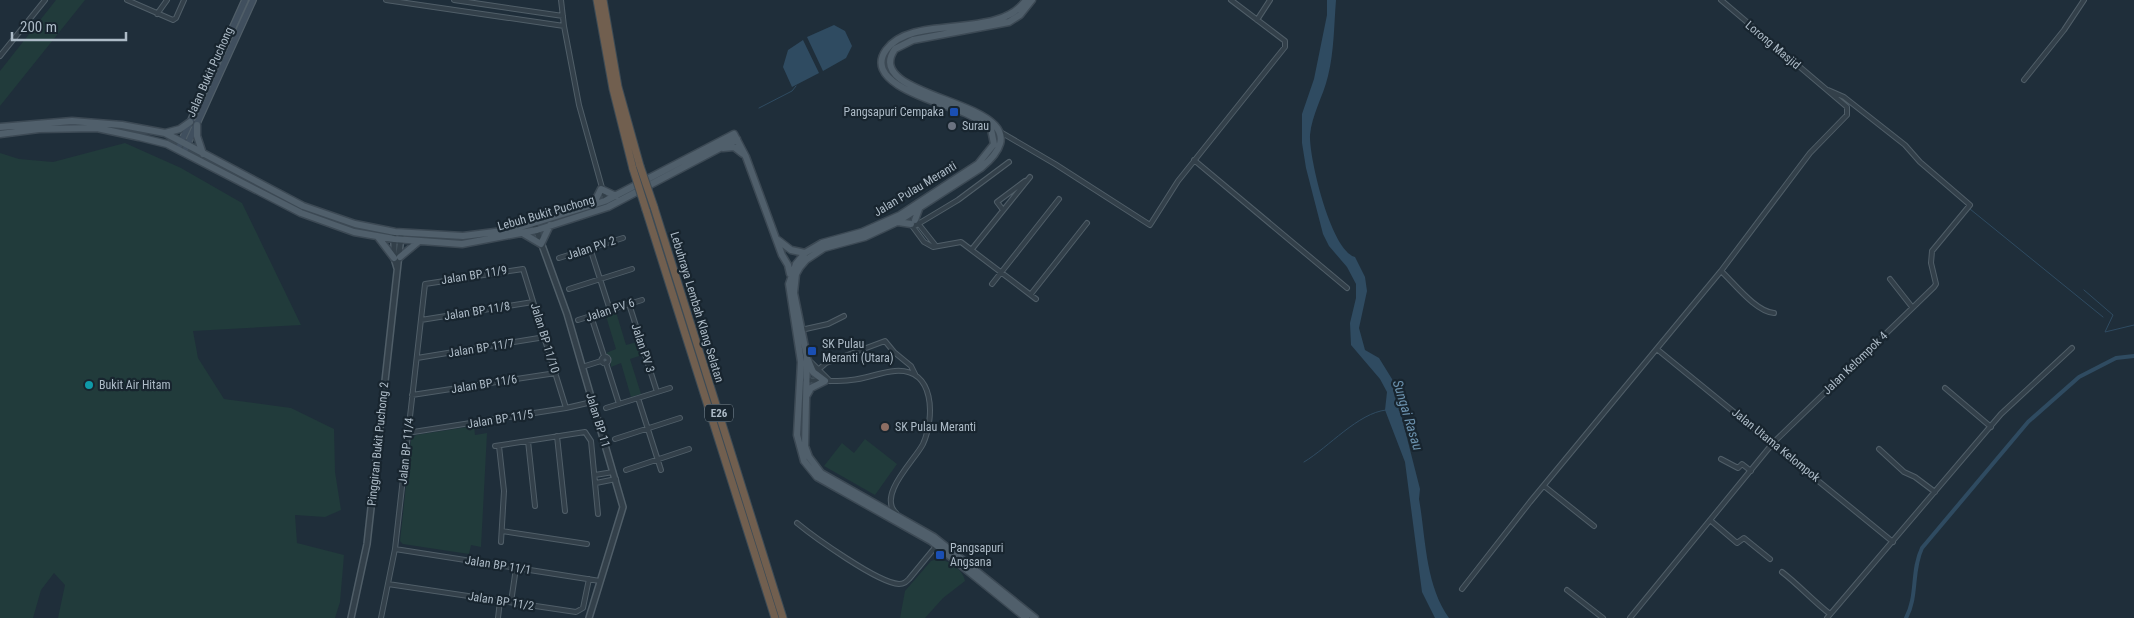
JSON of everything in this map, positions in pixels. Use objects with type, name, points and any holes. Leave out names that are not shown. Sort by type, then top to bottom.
[{"type":"highway","name":"Lebuhraya Lembah Klang Selatan","points":[[597,0],[613,89],[783,618]]},
{"type":"highway","name":"Lebuhraya Lembah Klang Selatan","points":[[604,0],[618,87],[637,167]]},
{"type":"highway","name":"Lebuhraya Lembah Klang Selatan","points":[[650,208],[775,618]]},
{"type":"main road","name":"Jalan Bukit Puchong","points":[[194,123],[223,49],[245,0]]},
{"type":"main road","name":"Jalan Bukit Puchong","points":[[181,151],[230,52],[253,0]]},
{"type":"main road","name":"Jalan Pulau Meranti","points":[[1026,0],[1017,10],[996,20],[929,31],[899,39],[884,54],[884,71],[894,84],[966,113],[985,124],[994,134],[992,148],[978,164],[911,218],[897,222],[864,237],[824,248],[806,260],[796,274],[794,283],[796,303],[808,359],[803,380],[797,435],[801,454],[810,470],[836,489],[936,545],[1026,618]]},
{"type":"main road","points":[[998,130],[990,120],[981,114],[904,83],[890,68],[891,55],[899,45],[914,40],[1009,22],[1020,15],[1032,0]]},
{"type":"main road","points":[[223,49],[230,52]]},
{"type":"main road","name":"Lebuh Bukit Puchong","points":[[0,127],[38,122],[98,125],[165,133],[303,206],[355,224],[398,236],[419,241],[462,244],[537,230],[606,204],[717,150],[736,136]]},
{"type":"main road","points":[[165,133],[194,123],[203,154]]},
{"type":"main road","name":"Lebuh Bukit Puchong","points":[[0,134],[98,125],[161,142],[301,214],[354,232],[378,236],[463,236],[511,230],[593,205],[606,204],[616,196],[736,136]]},
{"type":"main road","name":"Jalan Pulau Meranti","points":[[998,130],[998,148],[989,161],[920,208],[911,218],[822,243],[806,253],[796,264],[790,277],[790,304],[800,351],[805,399],[804,446],[814,466],[839,484],[934,536],[1034,618]]},
{"type":"main road","points":[[736,136],[746,157],[782,255],[788,265],[790,277]]},
{"type":"main road","points":[[717,150],[734,147],[746,157]]},
{"type":"main road","points":[[593,205],[601,189],[616,196]]},
{"type":"main road","points":[[521,234],[530,236],[541,244],[550,225]]},
{"type":"main road","points":[[378,236],[397,257],[419,241]]},
{"type":"main road","points":[[777,239],[791,250],[806,253]]},
{"type":"main road","points":[[808,359],[813,372],[827,381]]},
{"type":"main road","points":[[805,399],[812,388],[827,381]]},
{"type":"street","points":[[0,56],[45,0]]},
{"type":"street","points":[[127,0],[175,20],[184,0]]},
{"type":"street","points":[[157,14],[167,0]]},
{"type":"street","points":[[386,0],[564,26]]},
{"type":"street","points":[[454,0],[563,16]]},
{"type":"street","points":[[561,0],[579,105],[606,204]]},
{"type":"street","points":[[998,130],[1150,225],[1171,190],[1285,47],[1285,41],[1232,0]]},
{"type":"street","points":[[1257,20],[1270,0]]},
{"type":"street","name":"Lorong Masjid","points":[[1720,0],[1826,89]]},
{"type":"street","points":[[2024,80],[2064,30],[2084,0]]},
{"type":"street","points":[[1462,590],[1544,486],[1658,350],[1721,271],[1810,153],[1847,115],[1847,107],[1826,89]]},
{"type":"street","name":"Jalan Kelompok 4","points":[[1630,618],[1773,442],[1936,284],[1931,263],[1932,251],[1970,205],[1920,162],[1905,145],[1844,97],[1826,89]]},
{"type":"street","points":[[1194,160],[1348,288]]},
{"type":"street","points":[[1009,162],[958,200],[911,218],[936,246],[961,242],[1002,271],[1036,299]]},
{"type":"street","points":[[972,249],[1030,177],[997,202],[1003,210]]},
{"type":"street","points":[[992,284],[1059,200]]},
{"type":"street","name":"Jalan BP 11","points":[[534,222],[567,314],[622,500],[622,514],[590,618]]},
{"type":"street","points":[[1031,294],[1087,224]]},
{"type":"street","name":"Pinggiran Bukit Puchong 2","points":[[351,618],[367,544],[397,269],[398,236]]},
{"type":"street","name":"Jalan PV 2","points":[[559,258],[623,238]]},
{"type":"street","points":[[590,248],[610,310]]},
{"type":"street","name":"Jalan BP 11/9","points":[[425,284],[523,269]]},
{"type":"street","name":"Jalan BP 11/10","points":[[523,269],[566,408]]},
{"type":"street","points":[[568,289],[632,269]]},
{"type":"street","points":[[1721,271],[1758,306],[1767,312],[1774,313]]},
{"type":"street","points":[[1890,279],[1912,307]]},
{"type":"street","name":"Jalan BP 11/4","points":[[381,618],[395,549],[425,284]]},
{"type":"street","name":"Jalan PV 6","points":[[578,320],[642,300]]},
{"type":"street","name":"Jalan BP 11/8","points":[[420,320],[533,302]]},
{"type":"street","name":"Jalan PV 3","points":[[629,304],[657,392]]},
{"type":"street","points":[[592,316],[604,356],[608,358],[606,363],[619,404]]},
{"type":"street","points":[[801,330],[828,324],[844,316]]},
{"type":"street","name":"Jalan BP 11/7","points":[[417,358],[544,337]]},
{"type":"street","points":[[818,370],[826,363],[885,340],[894,352],[911,366],[928,388],[930,416],[924,442],[896,483],[891,498],[891,508],[901,517]]},
{"type":"street","points":[[1782,572],[1804,589],[1829,616],[2014,401],[2072,348]]},
{"type":"street","name":"Jalan Utama Kelompok","points":[[1658,350],[1773,442],[1893,542]]},
{"type":"street","points":[[601,361],[604,356]]},
{"type":"street","points":[[808,359],[827,381]]},
{"type":"street","points":[[582,367],[601,361],[606,363]]},
{"type":"street","points":[[803,380],[851,380],[894,371],[916,374]]},
{"type":"street","name":"Jalan BP 11/6","points":[[412,395],[556,373]]},
{"type":"street","points":[[606,408],[670,388]]},
{"type":"street","points":[[1945,388],[1991,427]]},
{"type":"street","points":[[638,398],[661,470]]},
{"type":"street","name":"Jalan BP 11/5","points":[[407,433],[566,408],[592,402]]},
{"type":"street","points":[[615,439],[680,418]]},
{"type":"street","points":[[502,542],[504,492],[497,446],[585,432],[591,441],[598,514]]},
{"type":"street","points":[[557,436],[565,511]]},
{"type":"street","points":[[528,441],[535,506]]},
{"type":"street","points":[[1879,449],[1904,472],[1915,477],[1935,492]]},
{"type":"street","points":[[626,470],[689,450]]},
{"type":"street","points":[[1720,459],[1738,468],[1742,464],[1751,471]]},
{"type":"street","points":[[595,476],[613,472]]},
{"type":"street","points":[[596,483],[616,479]]},
{"type":"street","points":[[1544,486],[1594,526]]},
{"type":"street","points":[[1710,520],[1737,543],[1744,538],[1770,559]]},
{"type":"street","points":[[796,523],[852,563],[896,584],[905,583],[936,545]]},
{"type":"street","points":[[502,531],[587,544]]},
{"type":"street","name":"Jalan BP 11/1","points":[[395,549],[600,581]]},
{"type":"street","points":[[511,602],[516,568]]},
{"type":"street","name":"Jalan BP 11/2","points":[[388,584],[576,612],[583,608],[589,579]]},
{"type":"street","points":[[1567,590],[1603,618]]},
{"type":"street","points":[[498,618],[500,601]]},
{"type":"green space","points":[[56,0],[85,0],[0,106],[0,71]]},
{"type":"green space","points":[[125,143],[181,168],[242,203],[301,325],[193,331],[198,358],[224,399],[291,408],[334,429],[335,472],[341,510],[325,517],[295,515],[297,543],[344,555],[340,602],[335,618],[58,618],[65,585],[54,573],[41,590],[33,618],[0,618],[0,153],[19,159],[53,162]]},
{"type":"green space","points":[[616,312],[626,345],[637,342],[642,355],[630,359],[641,394],[631,397],[621,363],[611,367],[610,357],[606,353],[616,349],[606,316]]},
{"type":"green space","points":[[474,426],[475,435],[487,433],[481,547],[471,545],[469,554],[403,544],[400,541],[411,440],[416,435]]},
{"type":"green space","points":[[865,439],[897,464],[875,495],[824,466],[842,443],[854,453]]},
{"type":"green space","points":[[941,559],[958,569],[965,581],[943,598],[925,618],[900,618],[905,591],[931,561]]},
{"type":"water","points":[[1327,0],[1336,0],[1334,38],[1328,76],[1311,127],[1313,163],[1330,222],[1338,239],[1346,251],[1355,257],[1365,277],[1367,291],[1359,328],[1365,350],[1379,358],[1392,379],[1420,489],[1419,499],[1431,576],[1441,605],[1449,618],[1435,618],[1422,592],[1405,462],[1385,410],[1387,392],[1380,379],[1351,345],[1350,323],[1356,298],[1356,284],[1347,267],[1329,246],[1323,234],[1306,168],[1302,143],[1302,114],[1314,79],[1327,15]]},
{"type":"water","points":[[834,25],[845,31],[852,46],[846,58],[823,71],[807,37]]},
{"type":"water","points":[[803,40],[819,73],[792,87],[783,67],[788,50]]},
{"type":"waterway","points":[[759,108],[792,91],[796,86]]},
{"type":"waterway","points":[[1970,209],[2103,317]]},
{"type":"waterway","points":[[2084,290],[2113,315],[2105,332],[2134,325]]},
{"type":"waterway","points":[[1906,618],[1910,610],[1922,548],[2028,422],[2079,377],[2116,358],[2134,356]]},
{"type":"waterway","points":[[1304,462],[1365,417],[1375,412],[1386,410]]},
{"type":"place","name":"Pangsapuri Cempaka","points":[[954,112]]},
{"type":"place","name":"Surau","points":[[952,126]]},
{"type":"place","name":"SK Pulau Meranti (Utara)","points":[[812,351]]},
{"type":"place","name":"Bukit Air Hitam","points":[[89,385]]},
{"type":"place","name":"SK Pulau Meranti","points":[[885,427]]},
{"type":"place","name":"Pangsapuri Angsana","points":[[940,555]]},
{"type":"water label","name":"Sungai Rasau","points":[[1408,415]]}]
